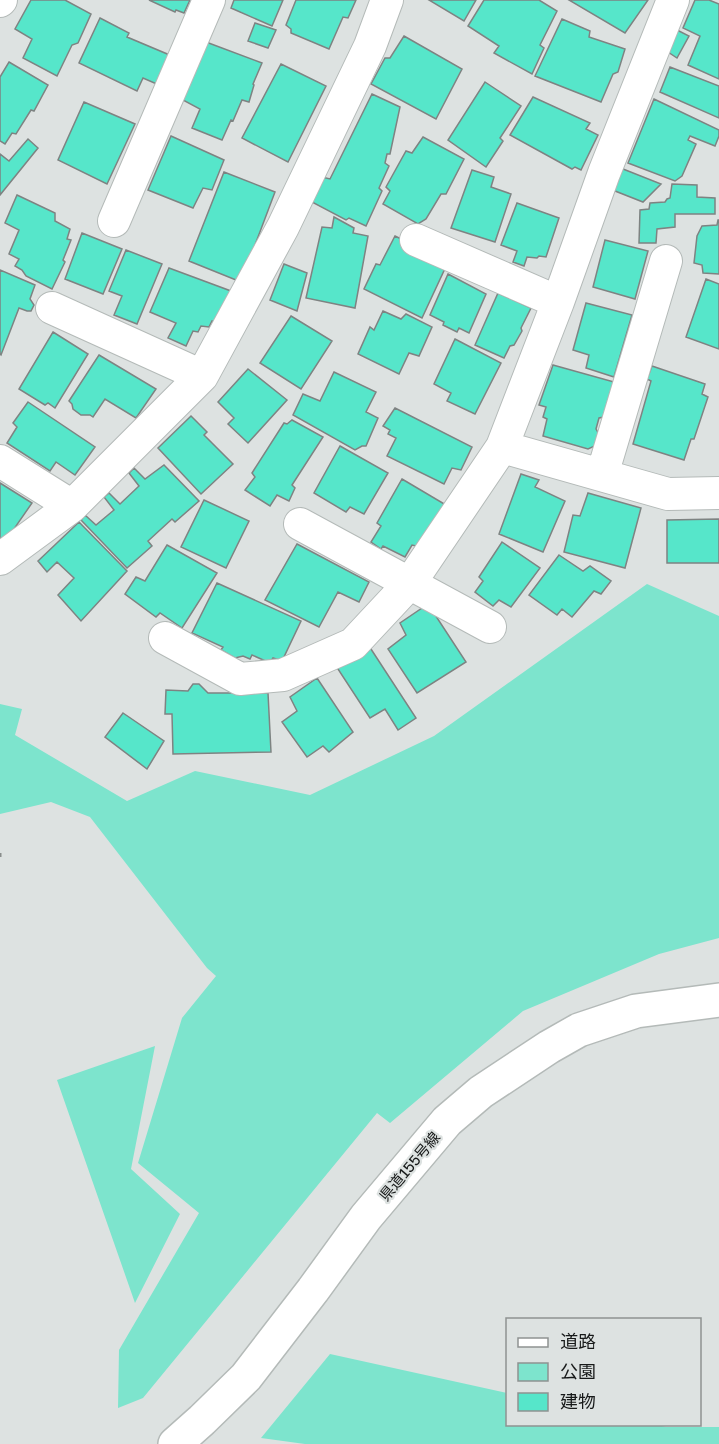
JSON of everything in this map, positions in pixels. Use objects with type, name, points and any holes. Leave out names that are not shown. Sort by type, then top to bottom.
[{"type":"main road","name":"県道155号線","points":[[175,1444],[246,1377],[366,1217],[447,1121],[481,1092],[540,1052],[579,1030],[636,1011],[719,1000]]},
{"type":"street","points":[[114,221],[209,0]]},
{"type":"street","points":[[0,559],[72,506],[202,376],[283,227],[370,46],[387,0]]},
{"type":"street","points":[[165,638],[240,679],[283,675],[353,644],[410,583],[502,447],[558,302],[604,173],[673,0]]},
{"type":"street","points":[[416,240],[558,302]]},
{"type":"street","points":[[602,475],[666,261]]},
{"type":"street","points":[[52,308],[202,376]]},
{"type":"street","points":[[502,447],[668,494],[719,493]]},
{"type":"street","points":[[0,461],[72,506]]},
{"type":"street","points":[[300,524],[490,627]]},
{"type":"green space","points":[[647,584],[719,616],[719,938],[659,954],[523,1011],[390,1123],[377,1113],[143,1398],[118,1408],[119,1350],[199,1213],[138,1163],[182,1018],[216,976],[207,968],[90,817],[51,802],[0,814],[0,704],[22,709],[15,735],[127,801],[195,771],[310,795],[434,736]]},
{"type":"green space","points":[[155,1046],[131,1169],[180,1214],[135,1303],[57,1080]]},
{"type":"green space","points":[[330,1354],[506,1393],[506,1426],[719,1427],[719,1444],[305,1444],[261,1438]]},
{"type":"building","points":[[31,0],[65,0],[91,14],[78,43],[72,45],[57,76],[23,58],[32,39],[15,29]]},
{"type":"building","points":[[149,0],[190,0],[184,13],[176,10],[175,12]]},
{"type":"building","points":[[234,0],[283,0],[272,26],[231,8]]},
{"type":"building","points":[[296,0],[356,0],[348,18],[343,17],[329,49],[291,33],[291,29],[286,25]]},
{"type":"building","points":[[429,0],[476,0],[464,21]]},
{"type":"building","points":[[484,0],[539,0],[557,11],[540,45],[544,48],[532,74],[494,53],[499,46],[468,26]]},
{"type":"building","points":[[569,0],[648,0],[625,33]]},
{"type":"building","points":[[695,0],[709,0],[719,4],[719,79],[688,65],[700,36],[683,28]]},
{"type":"building","points":[[100,18],[129,33],[127,37],[172,56],[159,85],[143,78],[137,91],[79,63]]},
{"type":"building","points":[[562,19],[590,31],[589,37],[625,49],[618,72],[613,74],[601,102],[535,76]]},
{"type":"building","points":[[255,23],[276,30],[268,48],[248,41]]},
{"type":"building","points":[[677,30],[689,36],[677,58],[668,52]]},
{"type":"building","points":[[404,36],[462,69],[436,119],[371,84],[385,58],[390,58]]},
{"type":"building","points":[[206,42],[262,63],[253,84],[249,102],[242,100],[222,140],[192,128],[200,109],[181,99]]},
{"type":"building","points":[[9,62],[48,85],[34,111],[31,110],[16,134],[12,133],[5,144],[0,141],[0,77]]},
{"type":"building","points":[[281,64],[326,86],[288,162],[242,138]]},
{"type":"building","points":[[670,67],[719,86],[719,118],[660,92]]},
{"type":"building","points":[[485,82],[521,106],[500,138],[503,141],[486,167],[448,140]]},
{"type":"building","points":[[372,94],[400,107],[390,154],[387,154],[385,163],[389,166],[379,188],[382,191],[366,226],[349,218],[346,220],[310,201],[322,177],[330,179]]},
{"type":"building","points":[[533,97],[590,123],[586,129],[598,135],[581,170],[575,167],[572,169],[510,135]]},
{"type":"building","points":[[654,99],[719,130],[715,146],[690,136],[688,140],[696,144],[682,176],[675,181],[628,163]]},
{"type":"building","points":[[84,102],[135,124],[107,184],[58,160]]},
{"type":"building","points":[[171,136],[224,160],[212,190],[203,188],[193,208],[148,190]]},
{"type":"building","points":[[423,137],[464,159],[446,194],[441,194],[426,219],[418,224],[383,204],[390,191],[386,187],[406,151],[412,153]]},
{"type":"building","points":[[28,139],[38,148],[0,195],[0,154],[9,161]]},
{"type":"building","points":[[618,167],[661,184],[643,202],[610,189]]},
{"type":"building","points":[[472,170],[494,177],[491,187],[511,194],[495,242],[451,228]]},
{"type":"building","points":[[224,172],[275,192],[241,282],[189,261]]},
{"type":"building","points":[[672,184],[697,185],[697,197],[715,198],[715,214],[675,214],[675,227],[657,229],[656,243],[639,243],[640,210],[649,209],[650,203],[665,202],[670,198]]},
{"type":"building","points":[[17,195],[55,213],[55,221],[70,229],[67,239],[71,240],[63,260],[65,262],[52,289],[26,276],[15,266],[19,259],[9,254],[19,230],[5,223]]},
{"type":"building","points":[[517,203],[559,218],[546,257],[527,257],[524,266],[513,262],[517,251],[501,245]]},
{"type":"building","points":[[334,217],[354,228],[353,233],[368,236],[355,308],[306,298],[322,227],[332,228]]},
{"type":"building","points":[[718,220],[719,274],[703,273],[702,265],[694,263],[697,236],[702,226],[717,225]]},
{"type":"building","points":[[82,233],[122,249],[103,294],[65,279]]},
{"type":"building","points":[[395,236],[448,262],[422,318],[364,289],[376,264],[380,265]]},
{"type":"building","points":[[605,240],[648,251],[635,299],[593,287]]},
{"type":"building","points":[[126,250],[162,264],[137,324],[114,315],[122,296],[109,291]]},
{"type":"building","points":[[284,264],[307,273],[297,311],[270,300]]},
{"type":"building","points":[[169,268],[239,294],[220,324],[212,321],[209,327],[201,326],[198,332],[193,331],[186,346],[168,338],[176,323],[150,312]]},
{"type":"building","points":[[0,270],[35,285],[30,299],[34,305],[31,311],[19,308],[1,355],[0,354]]},
{"type":"building","points":[[448,274],[486,294],[469,333],[459,328],[457,332],[430,315]]},
{"type":"building","points":[[706,279],[719,284],[719,349],[686,337]]},
{"type":"building","points":[[498,293],[531,308],[521,328],[522,331],[504,358],[475,345]]},
{"type":"building","points":[[586,303],[632,315],[614,377],[586,368],[589,355],[573,350]]},
{"type":"building","points":[[383,311],[401,319],[406,314],[432,327],[419,356],[409,353],[399,374],[358,354],[370,327],[374,330]]},
{"type":"building","points":[[291,316],[332,341],[301,389],[260,363]]},
{"type":"building","points":[[53,332],[88,354],[55,408],[48,403],[45,405],[19,389]]},
{"type":"building","points":[[455,339],[501,363],[475,414],[447,401],[451,393],[434,384]]},
{"type":"building","points":[[99,355],[156,389],[136,418],[105,399],[93,417],[81,415],[73,409],[69,401]]},
{"type":"building","points":[[553,365],[614,382],[604,417],[599,418],[596,429],[600,436],[597,445],[588,449],[543,436],[547,419],[543,417],[546,407],[539,405]]},
{"type":"building","points":[[652,366],[705,384],[702,394],[708,397],[694,439],[691,439],[684,460],[633,444],[651,381],[647,379]]},
{"type":"building","points":[[248,369],[287,400],[248,443],[228,424],[234,418],[218,402]]},
{"type":"building","points":[[334,372],[376,392],[366,412],[378,418],[366,446],[355,450],[293,415],[303,394],[320,401]]},
{"type":"building","points":[[28,402],[95,447],[75,475],[56,462],[50,471],[7,443],[17,427],[13,423]]},
{"type":"building","points":[[395,408],[472,447],[461,470],[452,468],[444,484],[387,456],[396,438],[388,434],[390,430],[383,426]]},
{"type":"building","points":[[191,416],[207,432],[204,435],[233,464],[201,494],[158,448]]},
{"type":"building","points":[[292,420],[323,437],[292,485],[295,488],[289,501],[277,495],[270,506],[245,490],[255,477],[252,473],[284,423],[287,424]]},
{"type":"building","points":[[340,446],[388,473],[364,514],[350,507],[346,512],[314,493]]},
{"type":"building","points":[[164,465],[199,501],[175,522],[172,519],[148,541],[152,546],[127,568],[81,520],[85,515],[96,525],[114,510],[104,497],[109,493],[120,504],[139,486],[129,473],[134,468],[145,479]]},
{"type":"building","points":[[521,474],[539,480],[535,487],[565,501],[543,552],[499,534]]},
{"type":"building","points":[[402,479],[446,505],[416,546],[412,545],[405,557],[383,546],[381,549],[371,542],[381,526],[377,523]]},
{"type":"building","points":[[0,483],[32,503],[0,549]]},
{"type":"building","points":[[588,493],[641,508],[625,568],[564,552],[573,515],[580,516]]},
{"type":"building","points":[[204,500],[249,521],[226,568],[181,547]]},
{"type":"building","points":[[719,519],[719,563],[667,563],[667,520]]},
{"type":"building","points":[[79,522],[127,571],[81,621],[58,595],[74,578],[57,562],[47,572],[38,561]]},
{"type":"building","points":[[502,542],[540,568],[511,607],[499,600],[493,606],[475,592],[483,581],[479,577]]},
{"type":"building","points":[[297,544],[369,582],[359,602],[338,592],[319,627],[265,600]]},
{"type":"building","points":[[167,545],[217,573],[182,628],[160,613],[156,617],[125,594],[136,577],[145,581]]},
{"type":"building","points":[[559,555],[583,571],[590,566],[611,581],[601,594],[594,591],[572,617],[562,609],[557,615],[529,595]]},
{"type":"building","points":[[217,583],[301,621],[282,661],[273,658],[270,663],[252,655],[250,659],[243,656],[235,658],[221,650],[223,647],[192,633]]},
{"type":"building","points":[[428,604],[466,662],[417,693],[388,649],[406,635],[400,623]]},
{"type":"building","points":[[369,646],[416,718],[398,730],[385,709],[370,718],[336,666]]},
{"type":"building","points":[[317,678],[353,732],[329,752],[323,746],[307,757],[282,722],[297,711],[290,697]]},
{"type":"building","points":[[193,684],[199,684],[208,693],[268,693],[271,752],[173,754],[172,714],[165,714],[166,690],[188,691]]},
{"type":"building","points":[[123,713],[164,741],[147,769],[105,737]]}]
